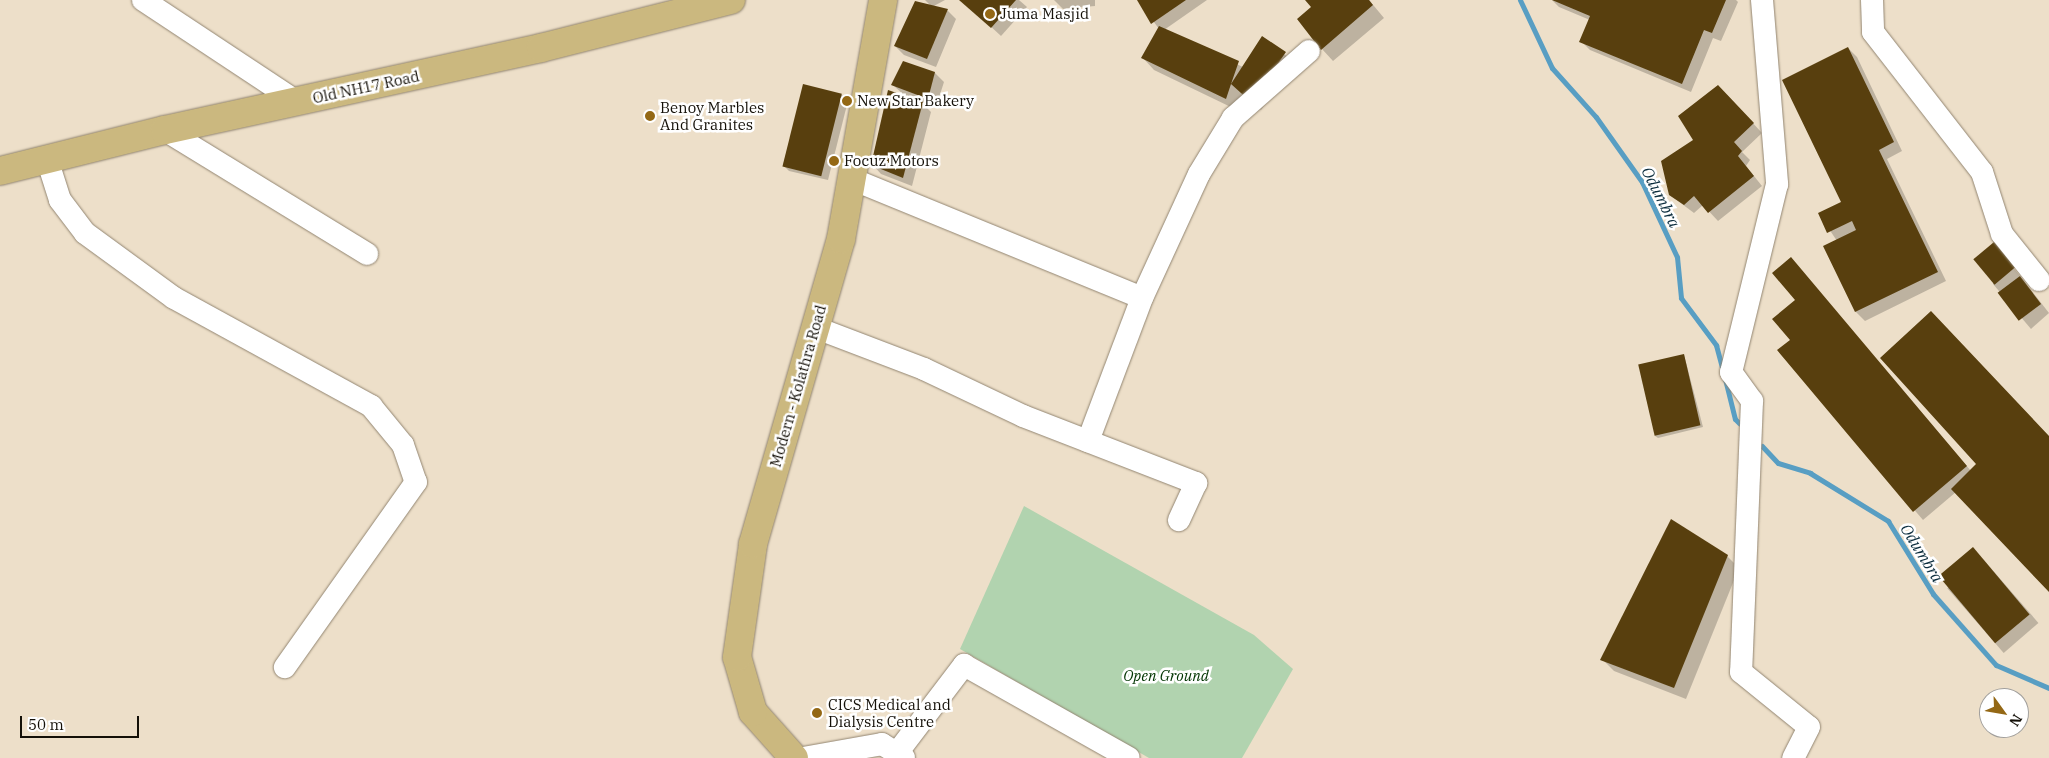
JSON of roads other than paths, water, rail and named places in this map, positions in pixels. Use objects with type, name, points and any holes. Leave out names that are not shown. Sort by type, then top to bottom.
[{"type":"main road","name":"Old NH17 Road","points":[[0,171],[165,130],[541,48],[731,0]]},
{"type":"main road","name":"Modern - Kolathra Road","points":[[794,758],[753,712],[737,656],[753,544],[814,327],[841,239],[884,0]]},
{"type":"street","points":[[143,0],[297,102]]},
{"type":"street","points":[[1762,0],[1777,184],[1731,372],[1752,401],[1740,672],[1809,727],[1793,758]]},
{"type":"street","points":[[1872,0],[1873,32],[1982,172],[2002,234],[2046,281]]},
{"type":"street","points":[[1088,441],[1142,298],[1199,174],[1233,118],[1309,51]]},
{"type":"street","points":[[165,130],[367,254]]},
{"type":"street","points":[[47,159],[60,200],[85,233],[174,298],[371,406],[403,445],[416,482],[285,667]]},
{"type":"street","points":[[852,179],[1142,298]]},
{"type":"street","points":[[814,327],[924,368],[1023,416],[1196,483],[1180,520]]},
{"type":"street","points":[[803,758],[882,744],[900,756],[964,665],[1129,758]]},
{"type":"waterway","name":"Odumbra","points":[[1520,0],[1552,68],[1596,117],[1642,182],[1677,257],[1681,298],[1716,345],[1723,371]]},
{"type":"waterway","name":"Odumbra","points":[[1725,379],[1735,419],[1739,423]]},
{"type":"waterway","name":"Odumbra","points":[[1762,446],[1778,463],[1810,473],[1888,521],[1933,594],[1996,665],[2049,688]]},
{"type":"place","name":"Juma Masjid","points":[[990,14]]},
{"type":"place","name":"New Star Bakery","points":[[847,101]]},
{"type":"place","name":"Benoy Marbles And Granites","points":[[650,116]]},
{"type":"place","name":"Focuz Motors","points":[[834,161]]},
{"type":"place","name":"CICS Medical and Dialysis Centre","points":[[817,713]]},
{"type":"park label","name":"Open Ground","points":[[1166,676]]}]
